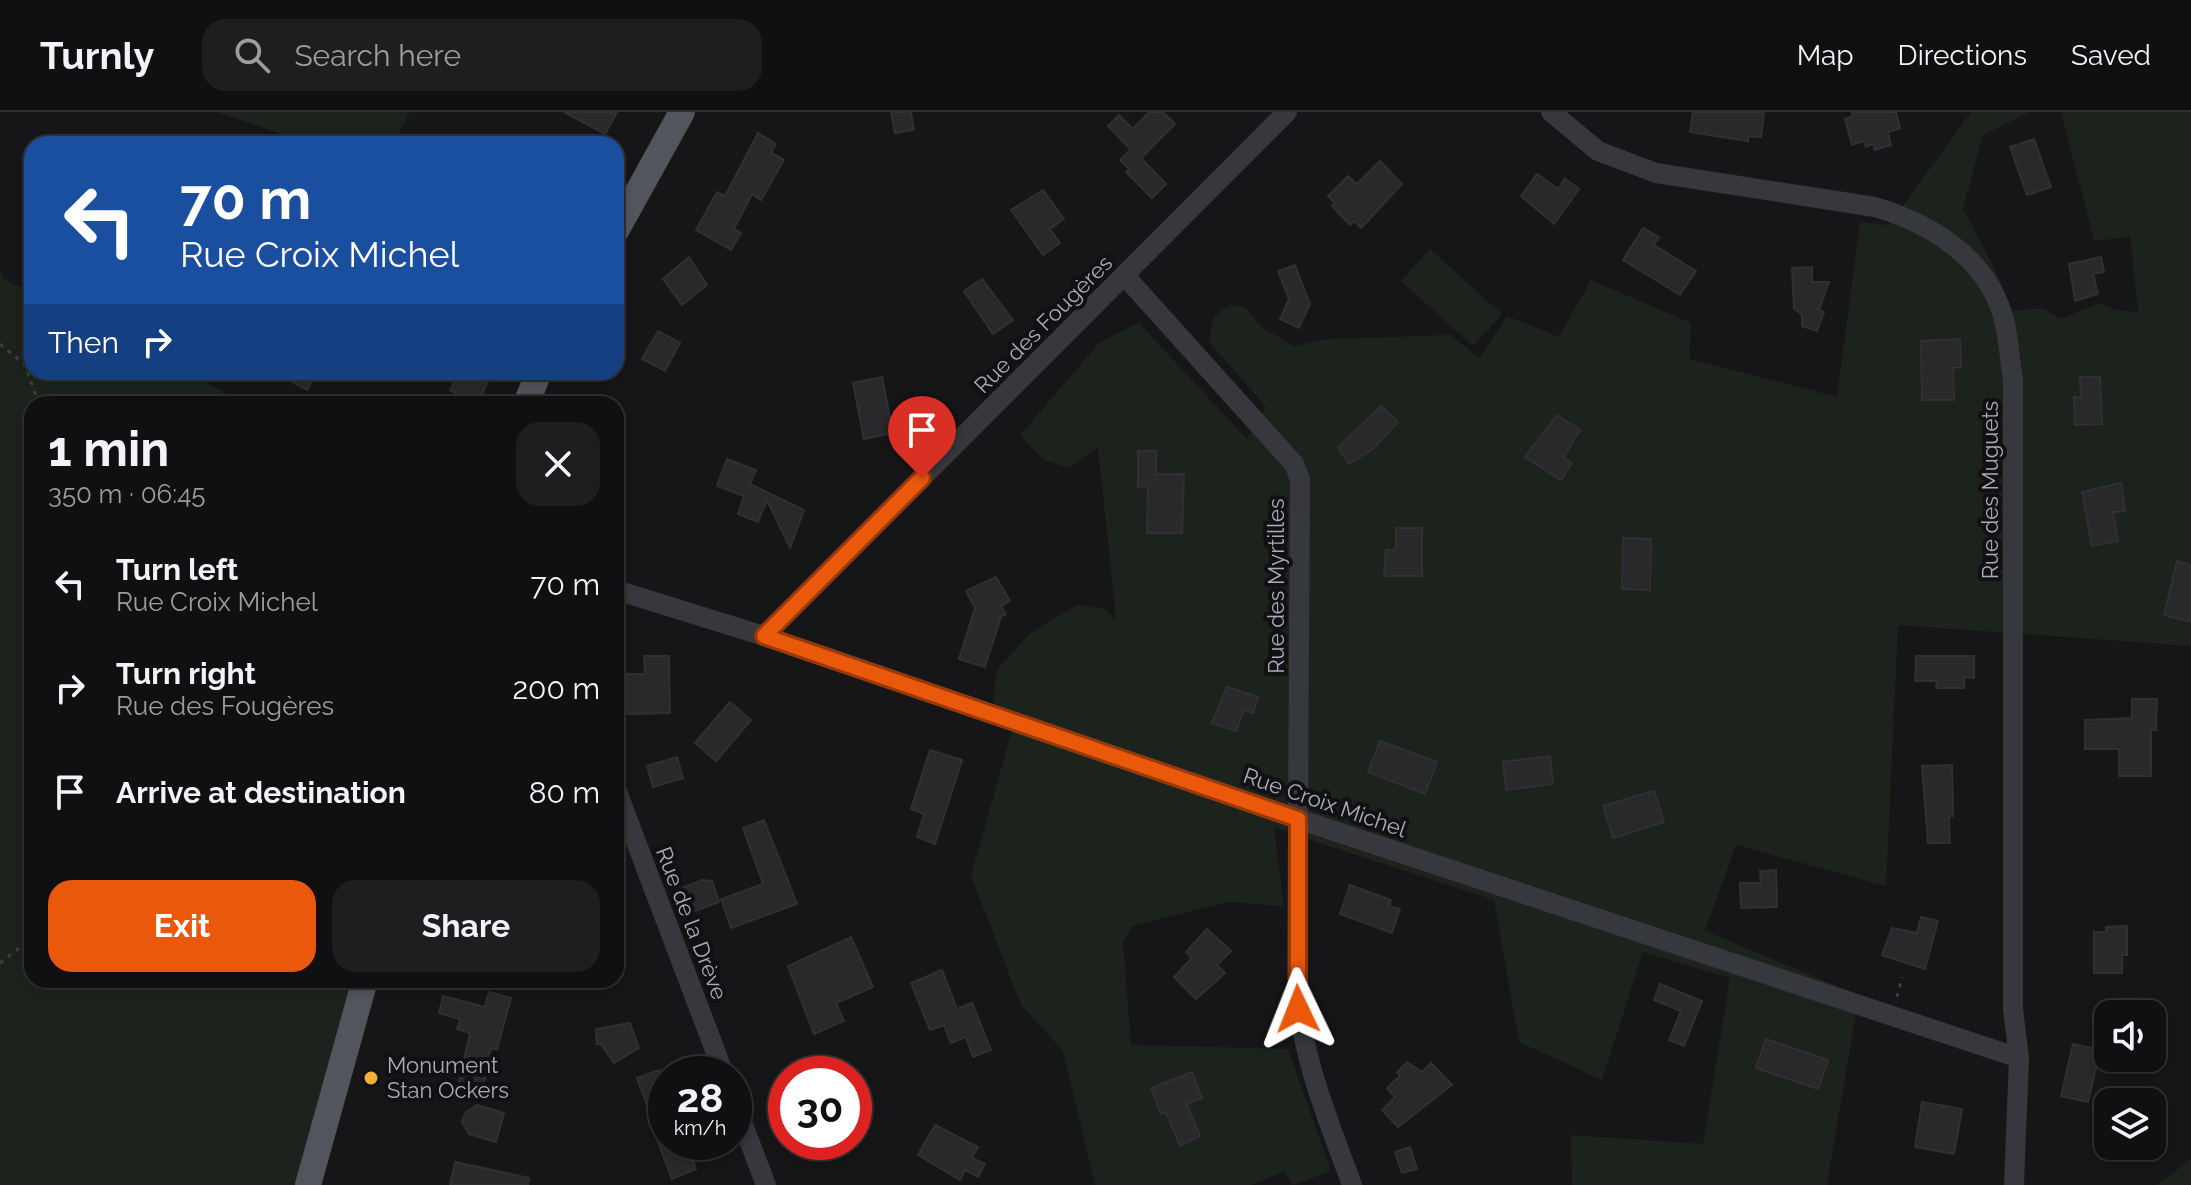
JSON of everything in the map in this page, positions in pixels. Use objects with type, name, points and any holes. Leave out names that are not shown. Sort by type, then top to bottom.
[{"type":"main road","points":[[624,217],[682,112]]},
{"type":"main road","points":[[308,1185],[363,988]]},
{"type":"street","name":"Rue des Fougères","points":[[764,636],[1287,112]]},
{"type":"street","name":"Rue des Muguets","points":[[1551,112],[1598,151],[1656,173],[1875,207],[1900,215],[1931,230],[1979,266],[1997,301],[2002,313],[2013,380],[2013,1009],[2019,1058],[2014,1185]]},
{"type":"street","name":"Rue des Myrtilles","points":[[1125,276],[1294,464],[1300,480],[1297,989],[1300,1029],[1317,1094],[1352,1185]]},
{"type":"street","name":"Rue Croix Michel","points":[[624,592],[764,636],[1298,819],[2019,1058]]},
{"type":"street","name":"Rue de la Drève","points":[[624,810],[717,1056]]},
{"type":"street","points":[[752,1148],[766,1185]]},
{"type":"path","points":[[0,344],[24,364]]},
{"type":"path","points":[[0,963],[24,944]]},
{"type":"shaded area","points":[[217,112],[410,112],[397,136],[288,136]]},
{"type":"shaded area","points":[[1971,112],[2029,112],[1983,135],[1963,209],[1995,269],[2012,311],[2043,308],[2061,319],[2099,303],[2116,310],[2138,312],[2130,237],[2094,241],[2061,112],[2191,112],[2191,646],[1898,625],[1886,886],[1736,845],[1705,931],[1859,995],[1827,1185],[1572,1185],[1571,1135],[1703,1144],[1730,978],[1643,952],[1602,1080],[1519,1042],[1494,900],[1274,828],[1284,906],[1227,902],[1132,926],[1123,942],[1131,1045],[1288,1049],[1331,1171],[1293,1185],[1284,1172],[1250,1185],[1095,1185],[1063,1051],[1021,1005],[971,876],[1017,712],[993,703],[997,670],[1030,633],[1077,605],[1104,609],[1116,620],[1098,447],[1069,468],[1044,460],[1020,435],[1099,343],[1139,323],[1247,439],[1266,407],[1209,342],[1213,318],[1230,304],[1246,308],[1261,327],[1294,346],[1327,339],[1451,335],[1479,358],[1507,316],[1559,337],[1591,280],[1691,323],[1690,359],[1837,397],[1860,222],[1889,225]]},
{"type":"shaded area","points":[[1430,249],[1502,314],[1473,346],[1401,281]]},
{"type":"shaded area","points":[[0,269],[4,279],[24,289],[24,380],[202,380],[231,396],[24,396],[24,988],[351,988],[295,1185],[0,1185]]},
{"type":"shaded area","points":[[2191,1159],[2191,1185],[2157,1185]]},
{"type":"building","points":[[564,112],[617,112],[605,134]]},
{"type":"building","points":[[891,112],[911,112],[914,130],[895,133]]},
{"type":"building","points":[[1149,112],[1163,112],[1175,124],[1141,158],[1166,184],[1152,198],[1126,172],[1129,169],[1120,160],[1131,150],[1108,126],[1119,115],[1133,129]]},
{"type":"building","points":[[1693,112],[1764,112],[1761,137],[1748,136],[1748,141],[1690,132]]},
{"type":"building","points":[[1852,112],[1896,112],[1900,128],[1888,132],[1891,145],[1875,150],[1873,144],[1866,147],[1864,141],[1852,145],[1845,119],[1853,116]]},
{"type":"building","points":[[758,133],[776,144],[771,153],[784,160],[761,200],[752,194],[734,229],[741,233],[731,250],[696,230],[717,192],[725,196]]},
{"type":"building","points":[[2034,139],[2051,187],[2027,195],[2010,147]]},
{"type":"building","points":[[1380,161],[1402,184],[1361,228],[1354,221],[1350,225],[1332,206],[1335,203],[1328,196],[1348,176],[1357,184]]},
{"type":"building","points":[[1537,174],[1558,189],[1565,179],[1579,189],[1554,224],[1521,196]]},
{"type":"building","points":[[1043,190],[1064,219],[1050,229],[1060,243],[1043,255],[1011,210]]},
{"type":"building","points":[[1643,228],[1659,237],[1654,245],[1696,271],[1680,295],[1623,260]]},
{"type":"building","points":[[689,257],[707,285],[682,305],[663,279]]},
{"type":"building","points":[[2101,257],[2104,272],[2093,274],[2098,294],[2075,301],[2069,264]]},
{"type":"building","points":[[1295,265],[1310,304],[1299,328],[1280,319],[1289,299],[1278,271]]},
{"type":"building","points":[[1812,267],[1812,282],[1829,282],[1819,310],[1824,312],[1817,331],[1802,326],[1802,314],[1794,309],[1792,268]]},
{"type":"building","points":[[982,279],[1013,320],[993,334],[964,291]]},
{"type":"building","points":[[658,331],[680,343],[665,371],[642,359]]},
{"type":"building","points":[[1960,339],[1961,367],[1953,368],[1954,400],[1922,400],[1921,341]]},
{"type":"building","points":[[882,377],[893,433],[864,439],[853,383]]},
{"type":"building","points":[[2080,377],[2100,377],[2102,424],[2075,425],[2074,397],[2081,397]]},
{"type":"building","points":[[289,380],[313,380],[307,390]]},
{"type":"building","points":[[455,380],[489,380],[481,396],[461,396],[450,390]]},
{"type":"building","points":[[1381,406],[1398,422],[1374,448],[1349,464],[1338,448]]},
{"type":"building","points":[[1557,415],[1580,430],[1563,458],[1572,463],[1561,480],[1525,457]]},
{"type":"building","points":[[1138,451],[1156,451],[1156,474],[1184,474],[1182,533],[1147,533],[1148,486],[1138,487]]},
{"type":"building","points":[[727,459],[756,470],[750,484],[804,510],[790,548],[767,500],[758,522],[738,514],[744,496],[717,486]]},
{"type":"building","points":[[2121,483],[2125,511],[2113,512],[2118,541],[2092,546],[2082,492]]},
{"type":"building","points":[[1396,528],[1422,528],[1422,576],[1384,576],[1386,550],[1396,550]]},
{"type":"building","points":[[1623,538],[1651,539],[1650,590],[1622,589]]},
{"type":"building","points":[[2177,561],[2191,565],[2191,622],[2164,615]]},
{"type":"building","points":[[996,577],[1010,601],[1001,606],[1006,614],[1001,617],[985,667],[959,659],[975,608],[966,591]]},
{"type":"building","points":[[644,656],[669,656],[670,713],[627,714],[627,674],[645,674]]},
{"type":"building","points":[[1916,656],[1974,656],[1974,678],[1964,677],[1964,688],[1936,688],[1937,681],[1915,681]]},
{"type":"building","points":[[1227,687],[1258,697],[1253,713],[1244,710],[1236,731],[1212,723]]},
{"type":"building","points":[[2132,699],[2157,699],[2156,730],[2151,730],[2151,776],[2119,776],[2119,749],[2085,749],[2085,720],[2132,718]]},
{"type":"building","points":[[730,702],[751,720],[716,761],[695,743]]},
{"type":"building","points":[[1380,741],[1437,762],[1425,794],[1368,772]]},
{"type":"building","points":[[930,750],[962,760],[935,844],[917,837],[924,814],[911,809]]},
{"type":"building","points":[[1550,756],[1553,784],[1506,790],[1503,762]]},
{"type":"building","points":[[677,757],[683,778],[653,787],[647,766]]},
{"type":"building","points":[[1952,765],[1950,843],[1928,843],[1922,766]]},
{"type":"building","points":[[1654,791],[1664,822],[1613,838],[1603,806]]},
{"type":"building","points":[[764,820],[797,904],[731,928],[721,899],[763,884],[743,828]]},
{"type":"building","points":[[1776,870],[1777,907],[1741,908],[1740,883],[1761,883],[1760,871]]},
{"type":"building","points":[[702,880],[712,881],[719,902],[685,915],[677,890]]},
{"type":"building","points":[[1350,885],[1391,900],[1389,906],[1400,909],[1392,933],[1340,914]]},
{"type":"building","points":[[1921,917],[1938,921],[1925,969],[1882,955],[1892,928],[1917,933]]},
{"type":"building","points":[[2127,926],[2127,955],[2122,955],[2122,973],[2094,973],[2094,932],[2106,932],[2106,927]]},
{"type":"building","points":[[1207,929],[1231,951],[1217,965],[1225,973],[1196,999],[1174,977],[1192,958],[1186,952]]},
{"type":"building","points":[[851,937],[873,987],[836,1003],[844,1021],[814,1034],[788,966]]},
{"type":"building","points":[[942,970],[957,1009],[972,1003],[991,1050],[973,1057],[966,1037],[951,1043],[944,1025],[930,1030],[911,983]]},
{"type":"building","points":[[1660,984],[1702,1001],[1684,1046],[1669,1040],[1681,1011],[1654,1000]]},
{"type":"building","points":[[489,992],[511,998],[497,1049],[491,1048],[483,1088],[459,1082],[470,1033],[457,1029],[460,1019],[439,1013],[443,996],[485,1007]]},
{"type":"building","points":[[630,1023],[639,1048],[614,1063],[601,1044],[597,1044],[596,1029]]},
{"type":"building","points":[[1766,1039],[1828,1060],[1818,1089],[1756,1068]]},
{"type":"building","points":[[2073,1044],[2094,1049],[2095,1072],[2088,1102],[2061,1096]]},
{"type":"building","points":[[1407,1062],[1422,1072],[1431,1063],[1452,1085],[1398,1127],[1382,1110],[1395,1097],[1387,1088],[1400,1076],[1397,1072]]},
{"type":"building","points":[[1192,1072],[1202,1098],[1187,1104],[1200,1136],[1180,1146],[1166,1112],[1161,1114],[1151,1088]]},
{"type":"building","points":[[648,1074],[648,1107],[637,1078]]},
{"type":"building","points":[[1922,1102],[1962,1109],[1954,1154],[1915,1147]]},
{"type":"building","points":[[477,1105],[504,1113],[496,1142],[469,1134],[462,1122],[466,1112]]},
{"type":"building","points":[[935,1125],[978,1147],[972,1158],[985,1164],[978,1177],[965,1170],[960,1180],[918,1155]]},
{"type":"building","points":[[1410,1147],[1417,1169],[1402,1173],[1395,1152]]},
{"type":"building","points":[[665,1160],[692,1160],[696,1169],[672,1179]]},
{"type":"building","points":[[455,1162],[529,1178],[528,1185],[450,1185]]},
{"type":"place","name":"Monument Stan Ockers","points":[[371,1078]]},
{"type":"route","points":[[922,478],[764,636],[1298,819],[1298,1009]]}]
